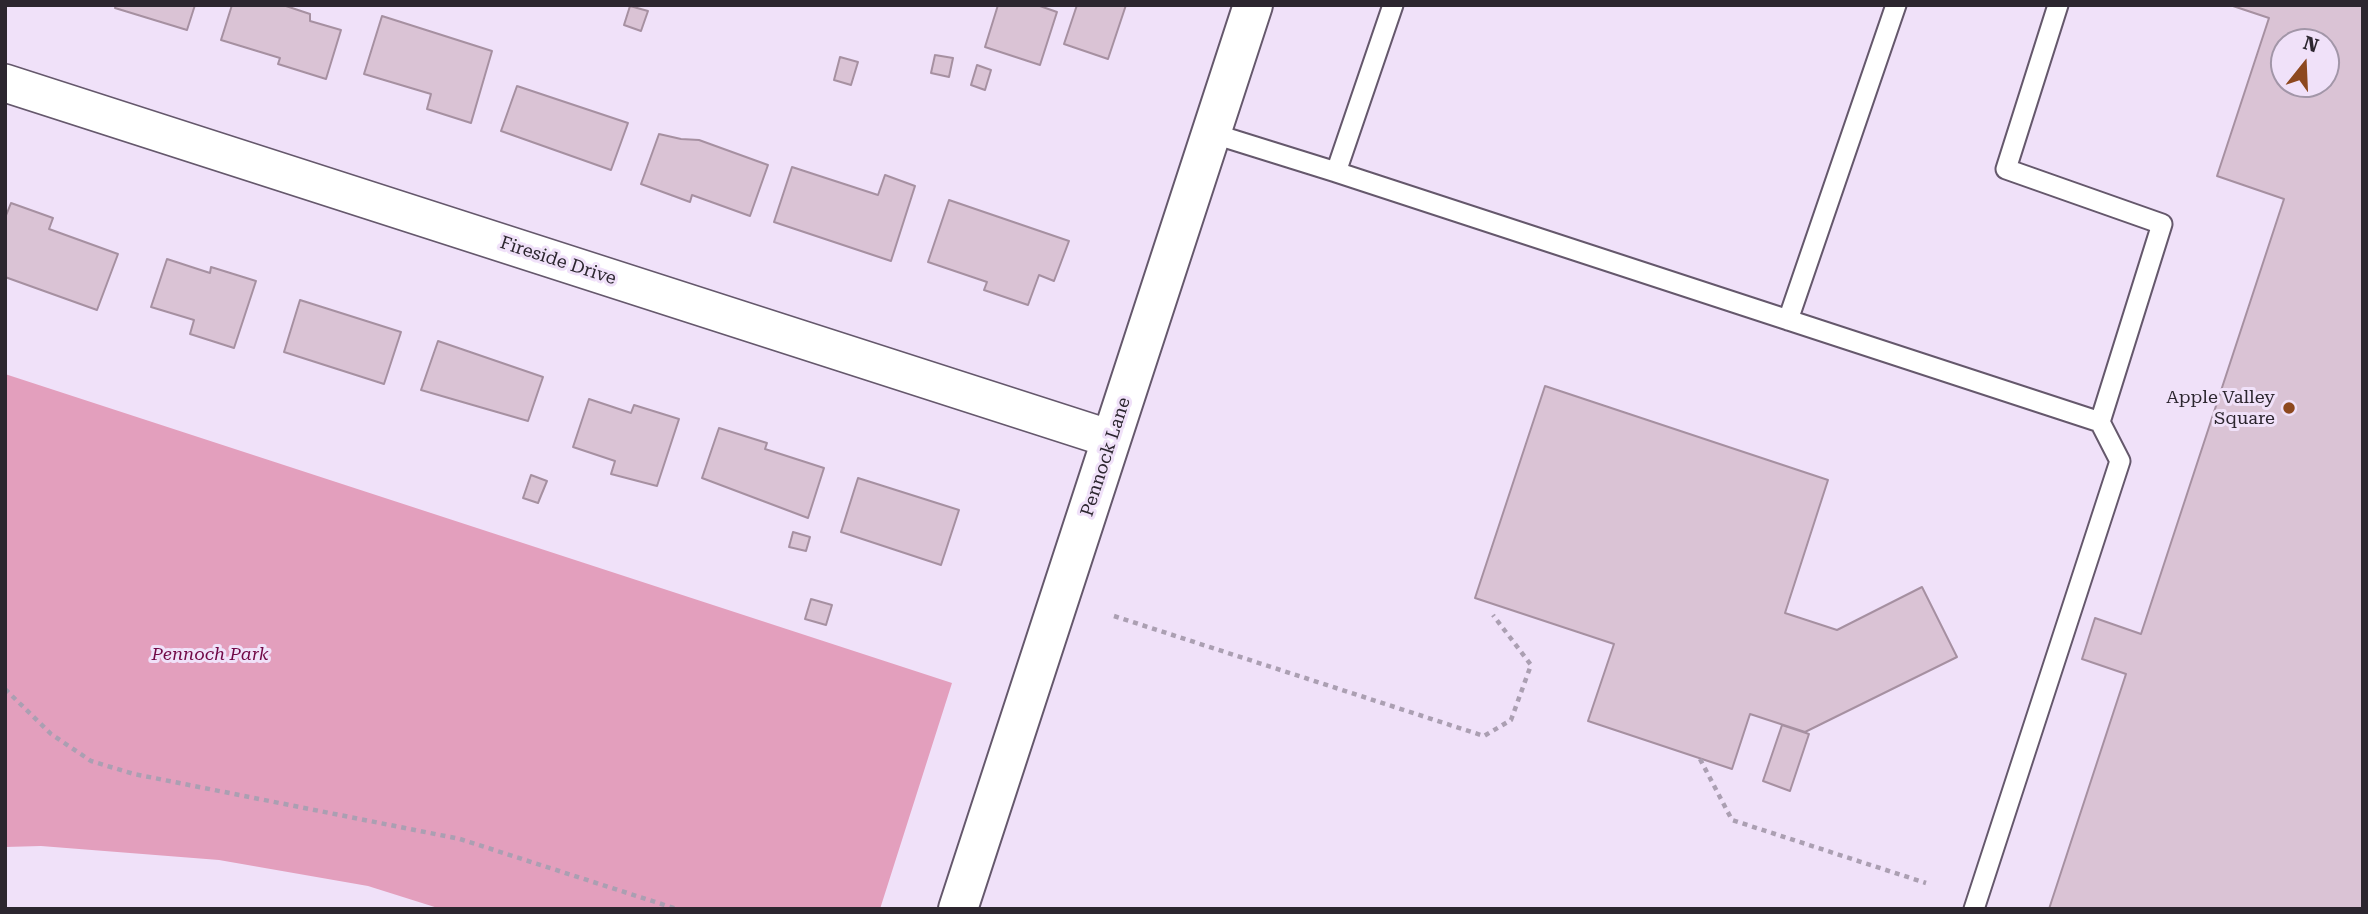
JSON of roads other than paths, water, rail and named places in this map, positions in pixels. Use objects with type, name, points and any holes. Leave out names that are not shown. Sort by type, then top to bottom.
[{"type":"street","name":"Pennock Lane","points":[[958,909],[1253,5]]},
{"type":"street","name":"Fireside Drive","points":[[5,83],[1111,439]]},
{"type":"lane","points":[[1336,172],[1393,5]]},
{"type":"lane","points":[[1788,320],[1896,5]]},
{"type":"lane","points":[[1974,909],[2120,461],[2100,422],[2162,224],[2006,169],[2058,5]]},
{"type":"lane","points":[[1212,133],[2100,422]]},
{"type":"place","name":"Apple Valley Square","points":[[2289,408]]},
{"type":"park label","name":"Pennoch Park","points":[[210,655]]}]
